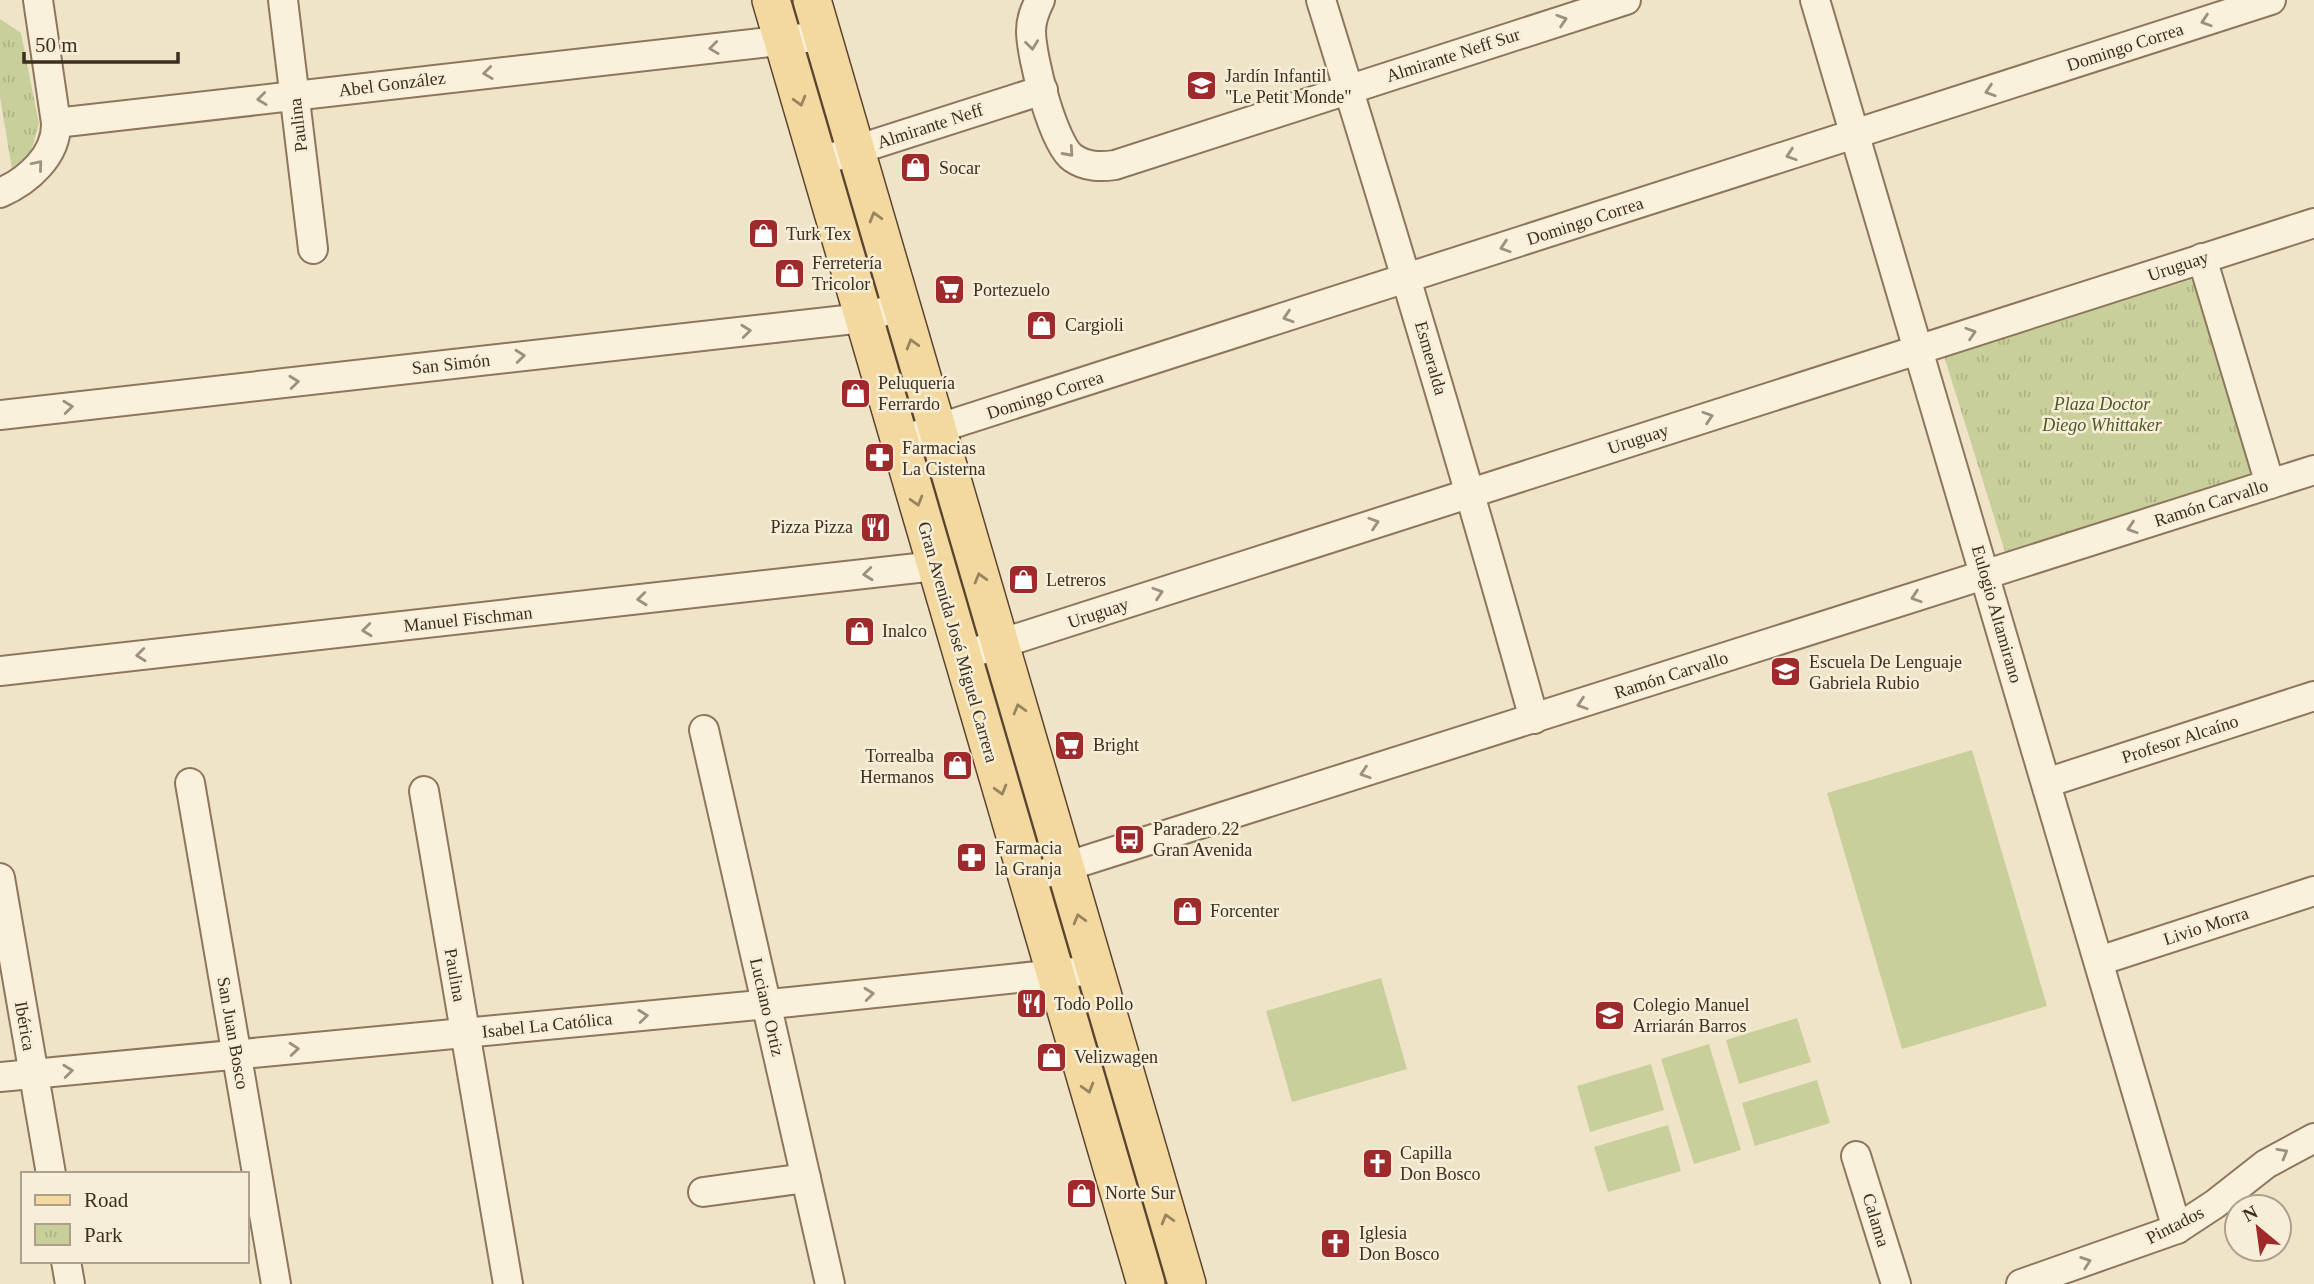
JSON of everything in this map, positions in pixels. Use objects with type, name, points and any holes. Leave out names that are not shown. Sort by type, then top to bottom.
[{"type":"main road","name":"Gran Avenida José Miguel Carrera","points":[[771,0],[1146,1284]]},
{"type":"main road","points":[[812,0],[1186,1284]]},
{"type":"street","points":[[0,192],[24,180],[53,143],[56,123],[38,0]]},
{"type":"street","name":"Paulina","points":[[283,0],[313,249]]},
{"type":"street","name":"Almirante Neff Sur","points":[[1041,0],[1035,8],[1031,29],[1032,49],[1059,139],[1071,157],[1103,167],[1626,0]]},
{"type":"street","name":"Esmeralda","points":[[1321,0],[1408,278],[1534,719]]},
{"type":"street","name":"Eulogio Altamirano","points":[[1815,0],[2177,1228]]},
{"type":"street","name":"Domingo Correa","points":[[899,442],[2271,0]]},
{"type":"street","name":"Abel González","points":[[56,123],[822,36]]},
{"type":"street","name":"Almirante Neff","points":[[818,162],[1043,90]]},
{"type":"street","name":"Uruguay","points":[[961,656],[2314,222]]},
{"type":"street","points":[[2202,258],[2270,484]]},
{"type":"street","name":"San Simón","points":[[0,415],[863,318],[901,306]]},
{"type":"street","name":"Ramón Carvallo","points":[[1027,879],[2314,470]]},
{"type":"street","name":"Manuel Fischman","points":[[0,671],[935,566]]},
{"type":"street","name":"Profesor Alcaíno","points":[[2046,783],[2314,696]]},
{"type":"street","name":"Luciano Ortiz","points":[[704,730],[830,1284]]},
{"type":"street","name":"San Juan Bosco","points":[[190,783],[276,1284]]},
{"type":"street","name":"Paulina","points":[[424,791],[508,1284]]},
{"type":"street","name":"Ibérica","points":[[0,878],[51,1172]]},
{"type":"street","name":"Livio Morra","points":[[2099,961],[2314,891]]},
{"type":"street","name":"Isabel La Católica","points":[[0,1077],[1094,970]]},
{"type":"street","name":"Pintados","points":[[2021,1284],[2177,1228],[2206,1211],[2266,1164],[2314,1138]]},
{"type":"street","name":"Calama","points":[[1856,1156],[1896,1284]]},
{"type":"street","points":[[704,1192],[806,1178]]},
{"type":"street","points":[[66,1263],[70,1284]]},
{"type":"green space","points":[[0,19],[21,33],[39,124],[30,155],[12,169],[0,97]]},
{"type":"green space","name":"Plaza Doctor Diego Whittaker","points":[[2200,277],[2261,472],[2005,552],[1944,356]]},
{"type":"green space","points":[[1972,750],[2047,1006],[1902,1049],[1827,793]]},
{"type":"green space","points":[[1381,978],[1407,1069],[1292,1102],[1266,1011]]},
{"type":"green space","points":[[1797,1018],[1811,1062],[1739,1084],[1726,1040]]},
{"type":"green space","points":[[1709,1044],[1741,1150],[1694,1164],[1661,1059]]},
{"type":"green space","points":[[1651,1064],[1664,1110],[1590,1132],[1577,1086]]},
{"type":"green space","points":[[1817,1080],[1830,1123],[1755,1146],[1742,1103]]},
{"type":"green space","points":[[1668,1125],[1681,1171],[1608,1192],[1594,1147]]},
{"type":"place","name":"Jardín Infantil \"Le Petit Monde\"","points":[[1202,86]]},
{"type":"place","name":"Socar","points":[[916,168]]},
{"type":"place","name":"Turk Tex","points":[[763,234]]},
{"type":"place","name":"Ferretería Tricolor","points":[[789,273]]},
{"type":"place","name":"Portezuelo","points":[[950,290]]},
{"type":"place","name":"Cargioli","points":[[1042,325]]},
{"type":"place","name":"Peluquería Ferrardo","points":[[855,393]]},
{"type":"place","name":"Farmacias La Cisterna","points":[[879,458]]},
{"type":"place","name":"Pizza Pizza","points":[[876,527]]},
{"type":"place","name":"Letreros","points":[[1023,580]]},
{"type":"place","name":"Inalco","points":[[859,631]]},
{"type":"place","name":"Escuela De Lenguaje Gabriela Rubio","points":[[1786,672]]},
{"type":"place","name":"Bright","points":[[1070,745]]},
{"type":"place","name":"Torrealba Hermanos","points":[[957,766]]},
{"type":"place","name":"Paradero 22 Gran Avenida","points":[[1130,839]]},
{"type":"place","name":"Farmacia la Granja","points":[[972,858]]},
{"type":"place","name":"Forcenter","points":[[1187,911]]},
{"type":"place","name":"Todo Pollo","points":[[1031,1004]]},
{"type":"place","name":"Colegio Manuel Arriarán Barros","points":[[1610,1015]]},
{"type":"place","name":"Velizwagen","points":[[1051,1057]]},
{"type":"place","name":"Capilla Don Bosco","points":[[1377,1163]]},
{"type":"place","name":"Norte Sur","points":[[1082,1193]]},
{"type":"place","name":"Iglesia Don Bosco","points":[[1336,1243]]}]
